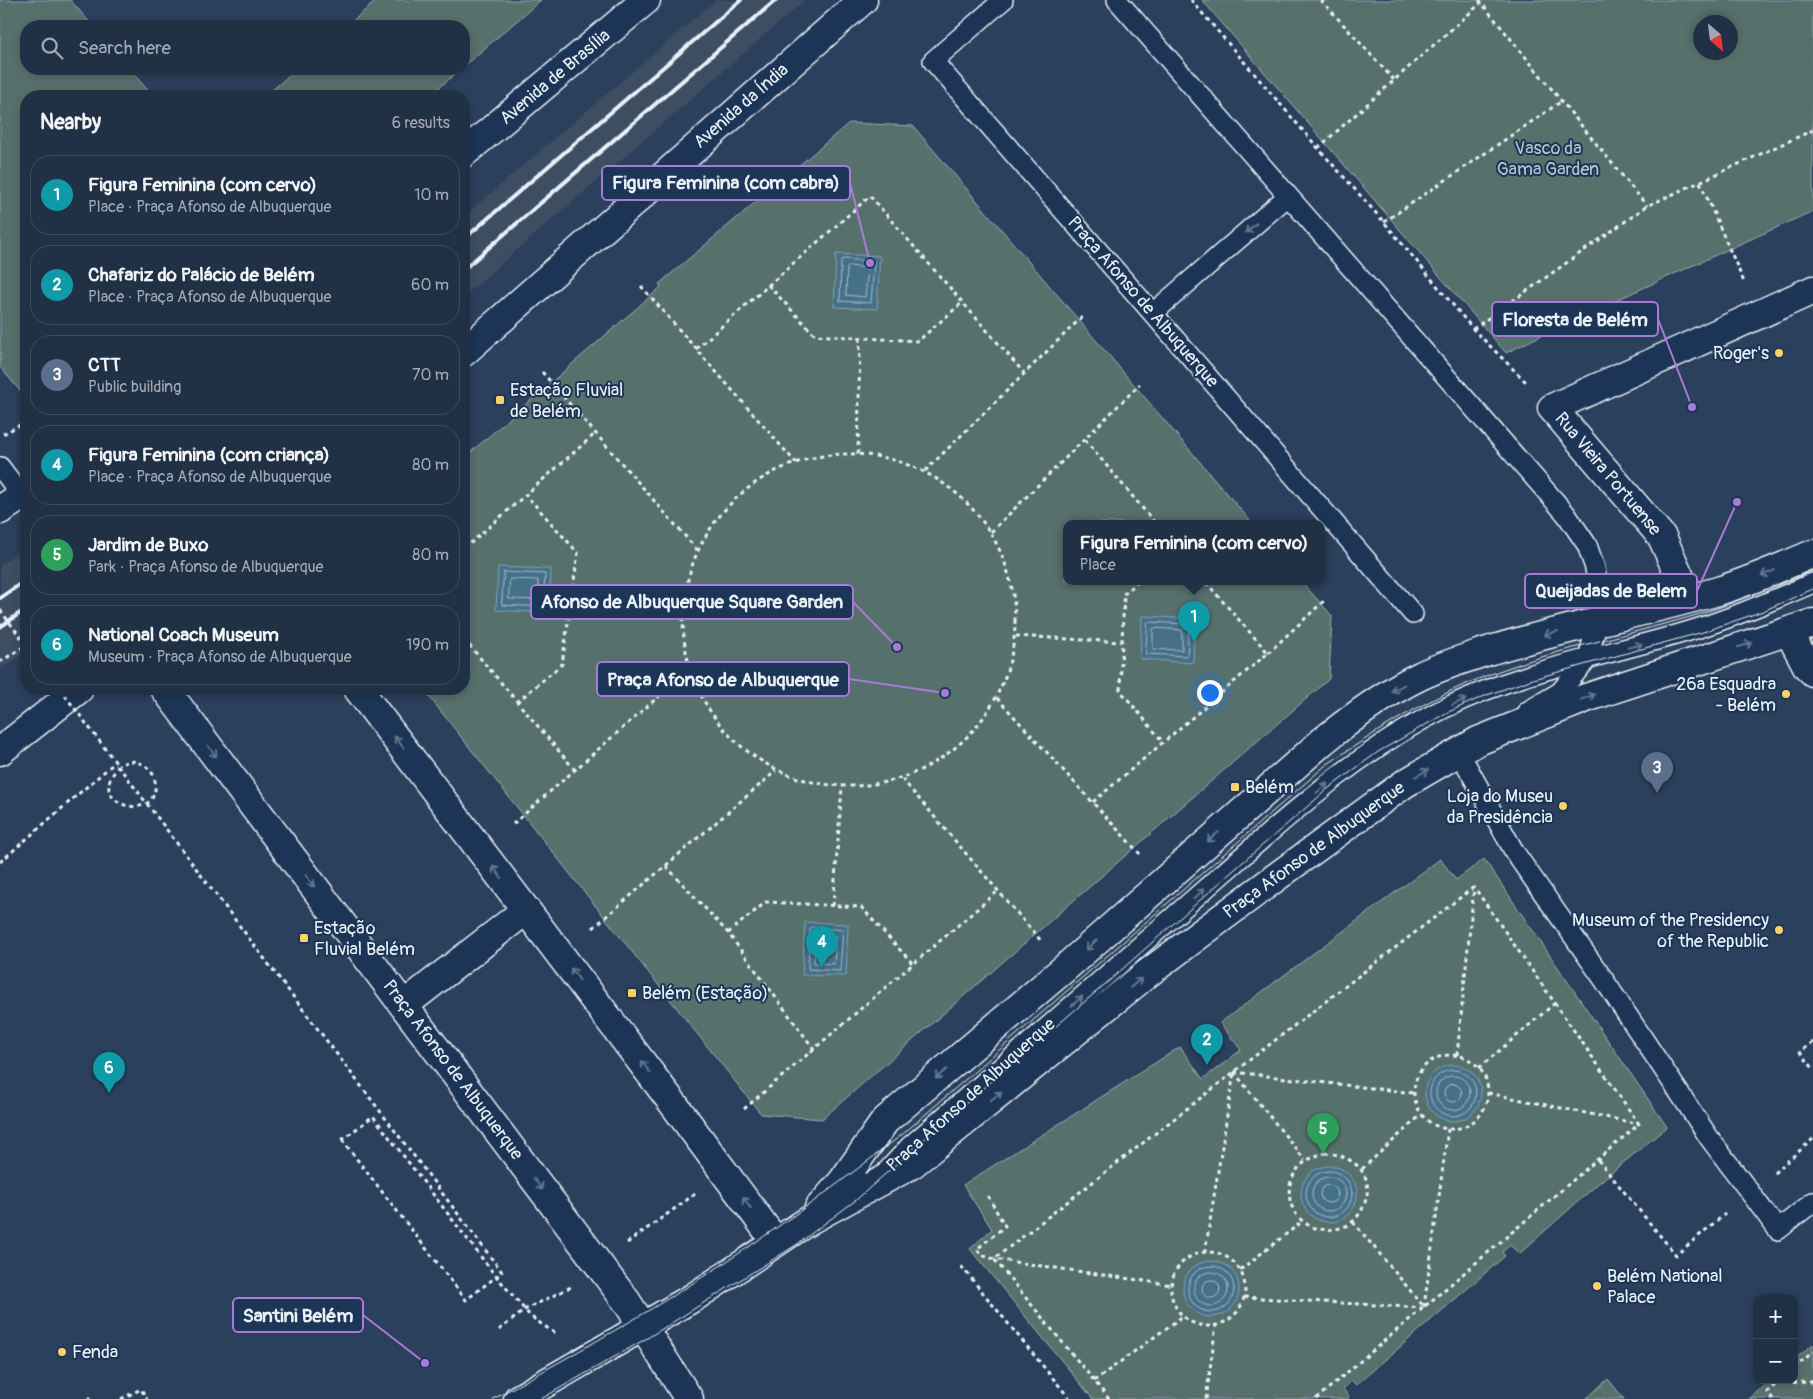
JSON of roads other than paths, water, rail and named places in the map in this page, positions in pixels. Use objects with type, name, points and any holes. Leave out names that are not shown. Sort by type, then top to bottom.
[{"type":"main road","name":"Avenida de Brasília","points":[[470,148],[646,0]]},
{"type":"main road","name":"Avenida da Índia","points":[[470,347],[863,0]]},
{"type":"main road","name":"Rua Vieira Portuense","points":[[1678,592],[1662,537],[1552,408],[1813,290]]},
{"type":"main road","name":"Praça Afonso de Albuquerque","points":[[808,1221],[842,1182],[885,1121],[1065,968],[1323,741],[1353,717],[1386,695],[1421,676],[1458,661],[1520,641],[1598,621],[1678,592],[1718,591],[1759,577],[1813,554]]},
{"type":"main road","name":"Praça Afonso de Albuquerque","points":[[170,695],[627,1302],[643,1327],[808,1221],[911,1165],[1148,973],[1279,874],[1404,784],[1468,747],[1586,698],[1801,627]]},
{"type":"main road","points":[[1801,627],[1807,666],[1813,672]]},
{"type":"main road","points":[[0,751],[71,695]]},
{"type":"main road","points":[[363,695],[720,1165],[776,1242]]},
{"type":"main road","points":[[404,1005],[526,910]]},
{"type":"main road","points":[[518,1399],[643,1327],[689,1399]]},
{"type":"lane","name":"Praça Afonso de Albuquerque","points":[[1003,0],[933,61],[1107,262],[1153,312],[1413,614]]},
{"type":"lane","name":"Praça Afonso de Albuquerque","points":[[1118,0],[1566,514],[1587,545],[1595,568],[1598,593],[1598,621],[1588,658],[1560,692],[1468,747]]},
{"type":"lane","points":[[1153,312],[1288,196]]},
{"type":"lane","points":[[0,467],[16,499]]},
{"type":"lane","name":"Praça Afonso de Albuquerque","points":[[872,1186],[910,1146],[1349,766],[1376,747],[1411,726],[1467,698],[1531,673],[1690,631],[1762,605],[1813,583]]},
{"type":"lane","points":[[1468,747],[1515,853],[1604,980],[1710,1138],[1778,1230],[1813,1202]]},
{"type":"water","points":[[836,254],[880,256],[877,309],[834,307]]},
{"type":"water","points":[[498,567],[551,569],[549,613],[496,610]]},
{"type":"water","points":[[1142,616],[1195,619],[1193,663],[1140,659]]},
{"type":"water","points":[[805,922],[848,924],[846,976],[802,975]]},
{"type":"water","points":[[1453,1065],[1464,1067],[1473,1073],[1479,1082],[1481,1093],[1479,1104],[1473,1113],[1464,1119],[1453,1121],[1442,1119],[1433,1113],[1427,1104],[1425,1093],[1427,1082],[1433,1073],[1442,1067]]},
{"type":"water","points":[[1329,1166],[1340,1168],[1349,1174],[1355,1183],[1357,1194],[1355,1205],[1349,1214],[1340,1220],[1329,1222],[1318,1220],[1309,1214],[1303,1205],[1301,1194],[1303,1183],[1309,1174],[1318,1168]]},
{"type":"water","points":[[1211,1261],[1222,1263],[1231,1269],[1237,1278],[1239,1289],[1237,1300],[1231,1309],[1222,1315],[1211,1317],[1200,1315],[1191,1309],[1185,1300],[1183,1289],[1185,1278],[1191,1269],[1200,1263]]},
{"type":"tram line","points":[[493,1399],[615,1331],[687,1287],[770,1232],[851,1174],[904,1133],[1326,765],[1381,729],[1438,697],[1504,669],[1557,652],[1666,624],[1708,611],[1813,569]]},
{"type":"tram line","points":[[541,1399],[649,1337],[796,1245],[856,1200],[1329,788],[1378,752],[1446,713],[1487,695],[1533,679],[1703,632],[1763,611],[1813,589]]},
{"type":"railway","points":[[470,234],[741,0]]},
{"type":"railway","points":[[470,264],[776,0]]},
{"type":"railway","points":[[0,598],[20,584]]},
{"type":"railway","points":[[0,627],[20,613]]},
{"type":"place","name":"Figura Feminina (com cabra)","points":[[870,263]]},
{"type":"place","name":"Roger's","points":[[1779,353]]},
{"type":"place","name":"Estação Fluvial de Belém","points":[[500,400]]},
{"type":"place","name":"Floresta de Belém","points":[[1692,407]]},
{"type":"place","name":"Queijadas de Belem","points":[[1737,502]]},
{"type":"place","name":"Figura Feminina (com cervo)","points":[[1194,642]]},
{"type":"place","name":"Afonso de Albuquerque Square Garden","points":[[897,647]]},
{"type":"place","name":"Praça Afonso de Albuquerque","points":[[945,693]]},
{"type":"place","name":"26ª Esquadra - Belém","points":[[1786,694]]},
{"type":"place","name":"Belém","points":[[1235,787]]},
{"type":"place","name":"CTT","points":[[1657,793]]},
{"type":"place","name":"Loja do Museu da Presidência","points":[[1563,806]]},
{"type":"place","name":"Museum of the Presidency of the Republic","points":[[1779,930]]},
{"type":"place","name":"Estação Fluvial Belém","points":[[304,938]]},
{"type":"place","name":"Figura Feminina (com criança)","points":[[822,967]]},
{"type":"place","name":"Belém (Estação)","points":[[632,993]]},
{"type":"place","name":"Chafariz do Palácio de Belém","points":[[1207,1065]]},
{"type":"place","name":"National Coach Museum","points":[[109,1093]]},
{"type":"place","name":"Jardim de Buxo","points":[[1323,1154]]},
{"type":"place","name":"Belém National Palace","points":[[1597,1286]]},
{"type":"place","name":"Fenda","points":[[62,1352]]},
{"type":"place","name":"Santini Belém","points":[[425,1363]]},
{"type":"park label","name":"Vasco da Gama Garden","points":[[1548,158]]}]
